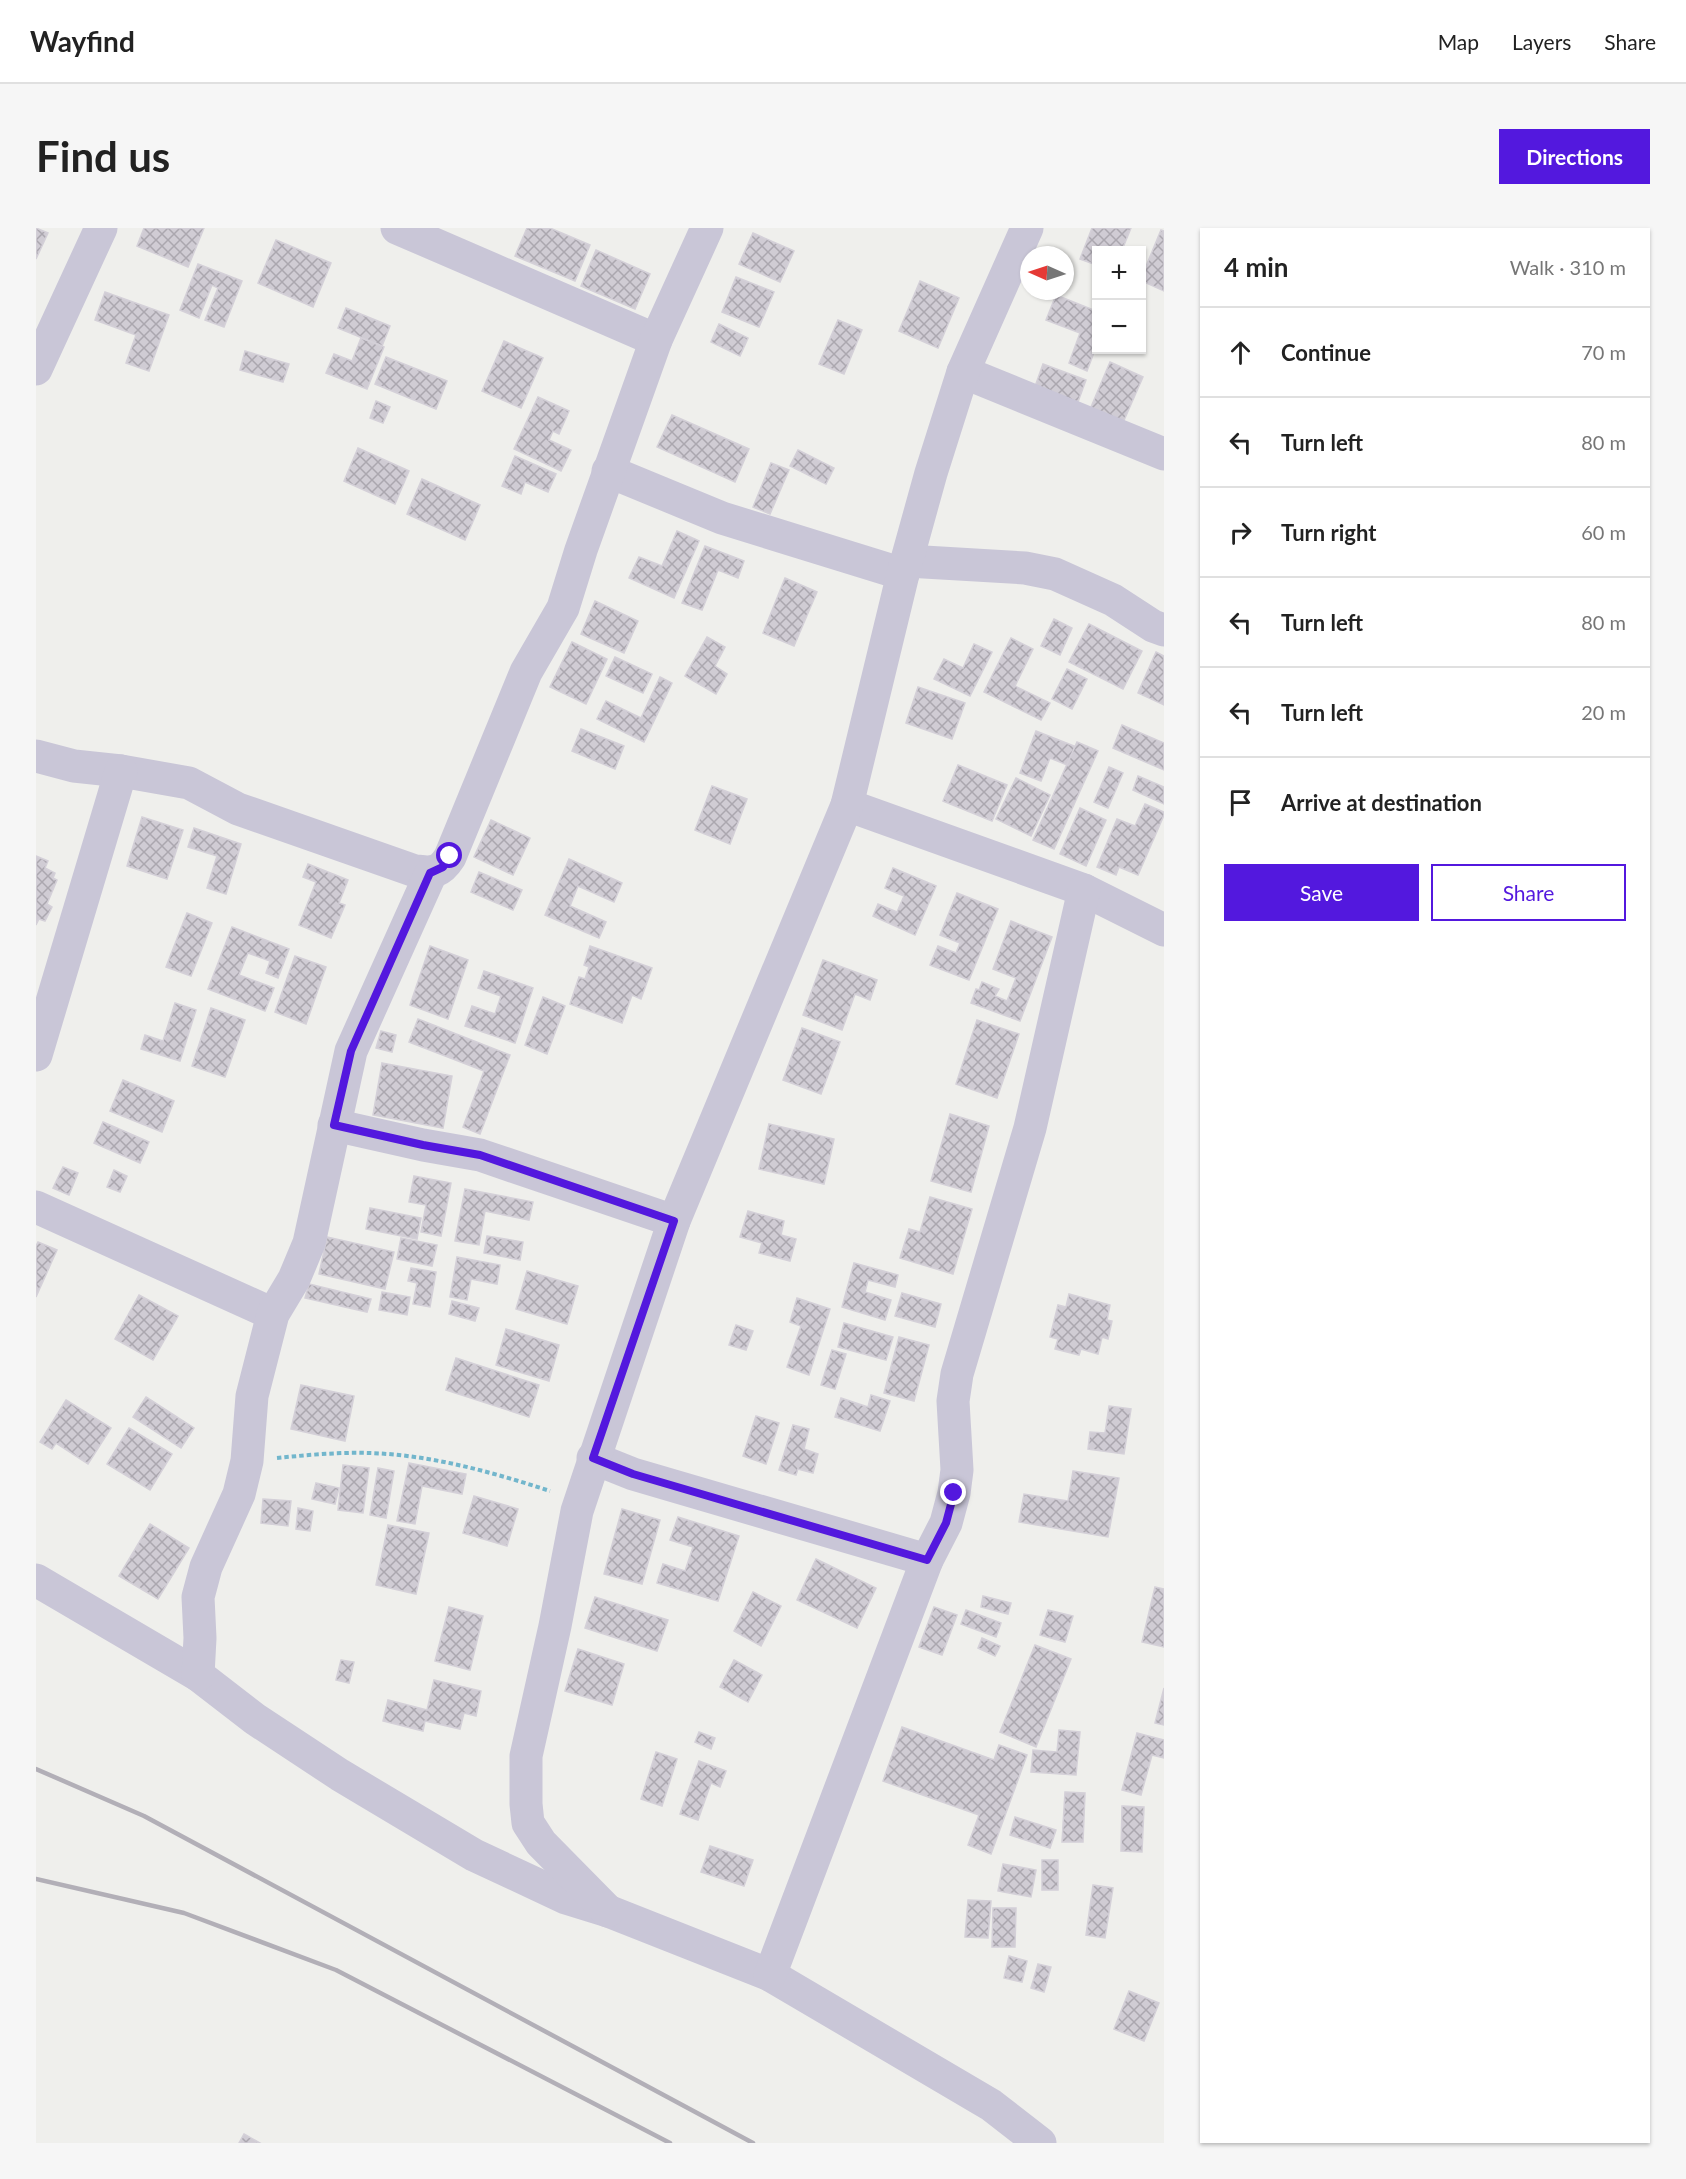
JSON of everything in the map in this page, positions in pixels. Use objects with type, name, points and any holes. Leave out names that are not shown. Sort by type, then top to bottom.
[{"type":"street","points":[[36,369],[101,228]]},
{"type":"street","points":[[397,228],[656,340]]},
{"type":"street","points":[[36,756],[75,766],[121,771],[189,783],[238,809],[415,871],[430,873],[443,867],[450,856],[526,672],[563,608],[608,471],[656,340],[707,228]]},
{"type":"street","points":[[608,1911],[542,1842],[528,1823],[526,1804],[526,1756],[580,1501],[674,1221],[848,805],[905,567],[931,473],[963,372],[1027,228]]},
{"type":"street","points":[[963,372],[1164,454]]},
{"type":"street","points":[[608,471],[722,518],[905,567],[1025,568],[1055,574],[1113,600],[1153,626],[1164,630]]},
{"type":"street","points":[[36,1055],[121,771]]},
{"type":"street","points":[[848,805],[1084,890],[1164,930]]},
{"type":"street","points":[[198,1675],[200,1638],[198,1597],[206,1567],[239,1494],[247,1461],[252,1396],[273,1314],[294,1279],[309,1243],[351,1051],[430,873]]},
{"type":"street","points":[[770,1975],[927,1560],[946,1523],[957,1470],[953,1401],[957,1374],[1030,1128],[1084,890]]},
{"type":"street","points":[[334,1125],[480,1155],[674,1221]]},
{"type":"street","points":[[36,1207],[273,1314]]},
{"type":"street","points":[[593,1458],[633,1474],[927,1560]]},
{"type":"street","points":[[36,1580],[198,1675],[255,1719],[340,1775],[474,1855],[566,1898],[608,1911],[770,1975],[991,2105],[1040,2143]]},
{"type":"path","points":[[247,1461],[370,1453],[436,1461],[507,1477],[580,1501]]},
{"type":"building","points":[[36,228],[48,233],[36,259]]},
{"type":"building","points":[[144,228],[204,228],[188,267],[137,246]]},
{"type":"building","points":[[527,228],[550,228],[590,245],[575,281],[515,256]]},
{"type":"building","points":[[1092,228],[1131,228],[1124,246],[1092,246],[1092,264],[1080,259]]},
{"type":"building","points":[[1161,230],[1164,231],[1164,291],[1146,283],[1146,266]]},
{"type":"building","points":[[753,233],[794,251],[780,282],[739,264]]},
{"type":"building","points":[[276,240],[331,263],[313,307],[258,283]]},
{"type":"building","points":[[596,250],[650,274],[635,309],[581,286]]},
{"type":"building","points":[[198,264],[242,281],[224,327],[205,320],[218,288],[212,285],[199,318],[180,310]]},
{"type":"building","points":[[736,277],[774,292],[759,327],[722,312]]},
{"type":"building","points":[[920,281],[959,298],[938,348],[899,331]]},
{"type":"building","points":[[105,292],[169,315],[149,371],[126,363],[136,335],[95,320]]},
{"type":"building","points":[[1054,300],[1068,300],[1092,309],[1093,354],[1087,371],[1069,363],[1080,333],[1046,320]]},
{"type":"building","points":[[346,308],[390,326],[382,346],[338,328]]},
{"type":"building","points":[[838,320],[862,330],[844,374],[819,364]]},
{"type":"building","points":[[719,324],[748,338],[740,356],[711,342]]},
{"type":"building","points":[[361,338],[384,347],[367,389],[326,373],[334,354],[352,361]]},
{"type":"building","points":[[504,341],[543,358],[521,408],[482,391]]},
{"type":"building","points":[[245,351],[289,364],[283,382],[240,370]]},
{"type":"building","points":[[386,357],[447,381],[436,409],[375,384]]},
{"type":"building","points":[[1110,362],[1143,377],[1118,434],[1086,419]]},
{"type":"building","points":[[1043,364],[1086,380],[1075,410],[1032,395]]},
{"type":"building","points":[[538,397],[569,411],[559,434],[553,431],[549,440],[571,450],[561,471],[514,449]]},
{"type":"building","points":[[376,401],[390,407],[383,423],[370,418]]},
{"type":"building","points":[[672,415],[749,449],[735,482],[657,447]]},
{"type":"building","points":[[358,448],[409,471],[395,504],[344,481]]},
{"type":"building","points":[[798,450],[834,468],[826,484],[790,466]]},
{"type":"building","points":[[515,456],[556,474],[548,492],[525,482],[521,494],[502,486]]},
{"type":"building","points":[[771,463],[789,470],[770,514],[753,507]]},
{"type":"building","points":[[422,479],[480,505],[465,540],[407,514]]},
{"type":"building","points":[[677,531],[699,541],[674,598],[629,578],[639,557],[662,566]]},
{"type":"building","points":[[705,546],[744,561],[738,578],[718,570],[702,610],[682,603]]},
{"type":"building","points":[[785,578],[817,592],[794,646],[763,633]]},
{"type":"building","points":[[595,601],[638,621],[624,653],[581,634]]},
{"type":"building","points":[[1054,619],[1072,628],[1060,655],[1041,646]]},
{"type":"building","points":[[1089,624],[1142,651],[1123,689],[1069,662]]},
{"type":"building","points":[[707,637],[725,647],[715,666],[727,674],[716,694],[685,676]]},
{"type":"building","points":[[1011,638],[1033,649],[1015,686],[1050,703],[1041,720],[984,692]]},
{"type":"building","points":[[572,642],[607,659],[586,704],[550,687]]},
{"type":"building","points":[[974,644],[992,652],[970,696],[934,679],[944,659],[963,668]]},
{"type":"building","points":[[1156,652],[1164,656],[1164,705],[1138,693]]},
{"type":"building","points":[[615,657],[652,674],[643,693],[606,676]]},
{"type":"building","points":[[1067,669],[1087,679],[1072,709],[1052,699]]},
{"type":"building","points":[[660,677],[672,683],[644,742],[597,719],[606,701],[641,718]]},
{"type":"building","points":[[918,687],[965,703],[952,739],[906,723]]},
{"type":"building","points":[[1122,725],[1164,743],[1164,770],[1113,748]]},
{"type":"building","points":[[581,729],[624,746],[615,769],[572,751]]},
{"type":"building","points":[[1036,731],[1084,750],[1077,769],[1050,758],[1041,781],[1020,773]]},
{"type":"building","points":[[1077,742],[1098,751],[1054,849],[1033,840]]},
{"type":"building","points":[[958,765],[1007,785],[992,821],[943,801]]},
{"type":"building","points":[[1109,767],[1123,773],[1108,808],[1094,802]]},
{"type":"building","points":[[1138,776],[1164,787],[1164,804],[1133,790]]},
{"type":"building","points":[[1016,778],[1050,795],[1031,836],[996,819]]},
{"type":"building","points":[[712,786],[747,799],[730,844],[695,830]]},
{"type":"building","points":[[1145,804],[1164,812],[1164,815],[1138,875],[1119,867],[1116,875],[1097,867],[1117,819],[1135,826]]},
{"type":"building","points":[[1080,808],[1106,820],[1086,866],[1060,854]]},
{"type":"building","points":[[142,817],[183,830],[167,879],[127,866]]},
{"type":"building","points":[[491,820],[530,838],[513,875],[474,857]]},
{"type":"building","points":[[194,828],[241,844],[226,894],[207,888],[217,856],[188,847]]},
{"type":"building","points":[[36,856],[48,861],[45,868],[55,873],[53,878],[57,880],[47,904],[52,907],[45,921],[39,919],[36,925]]},
{"type":"building","points":[[569,859],[622,883],[614,902],[578,886],[570,906],[606,922],[599,938],[545,915]]},
{"type":"building","points":[[308,864],[348,880],[339,903],[345,905],[331,938],[299,925],[316,882],[303,877]]},
{"type":"building","points":[[893,868],[936,886],[915,935],[873,916],[878,904],[897,912],[904,896],[885,888]]},
{"type":"building","points":[[479,872],[522,890],[513,910],[471,892]]},
{"type":"building","points":[[957,893],[998,909],[969,980],[930,965],[938,946],[956,953],[960,943],[940,935]]},
{"type":"building","points":[[187,913],[212,923],[191,976],[166,967]]},
{"type":"building","points":[[1011,921],[1052,937],[1020,1021],[971,1003],[976,989],[979,990],[982,982],[999,989],[995,996],[1007,1001],[1016,978],[993,969]]},
{"type":"building","points":[[232,927],[289,949],[278,978],[266,973],[270,961],[248,953],[239,975],[274,988],[265,1011],[208,989]]},
{"type":"building","points":[[430,946],[468,960],[448,1019],[410,1005]]},
{"type":"building","points":[[590,946],[652,968],[641,999],[632,995],[622,1023],[570,1004],[579,977],[585,979],[589,967],[584,965]]},
{"type":"building","points":[[295,956],[326,967],[306,1024],[275,1012]]},
{"type":"building","points":[[823,960],[877,980],[870,1000],[855,994],[842,1030],[803,1015]]},
{"type":"building","points":[[484,971],[533,988],[515,1043],[465,1026],[472,1006],[495,1014],[501,996],[478,988]]},
{"type":"building","points":[[543,997],[565,1006],[547,1054],[525,1045]]},
{"type":"building","points":[[175,1003],[196,1010],[180,1061],[141,1049],[145,1035],[163,1041]]},
{"type":"building","points":[[211,1008],[245,1020],[225,1077],[192,1066]]},
{"type":"building","points":[[418,1019],[510,1055],[480,1134],[463,1127],[484,1071],[409,1042]]},
{"type":"building","points":[[977,1020],[1019,1034],[997,1098],[956,1084]]},
{"type":"building","points":[[802,1028],[840,1042],[821,1094],[783,1080]]},
{"type":"building","points":[[381,1031],[396,1035],[392,1052],[376,1048]]},
{"type":"building","points":[[382,1063],[452,1076],[443,1128],[373,1115]]},
{"type":"building","points":[[123,1080],[174,1101],[162,1132],[110,1111]]},
{"type":"building","points":[[950,1114],[989,1126],[971,1192],[931,1181]]},
{"type":"building","points":[[103,1122],[149,1142],[140,1163],[94,1143]]},
{"type":"building","points":[[769,1124],[834,1139],[824,1184],[759,1169]]},
{"type":"building","points":[[63,1167],[78,1173],[69,1195],[53,1188]]},
{"type":"building","points":[[114,1170],[127,1176],[120,1192],[107,1187]]},
{"type":"building","points":[[414,1176],[451,1183],[441,1236],[421,1232],[426,1205],[409,1202]]},
{"type":"building","points":[[465,1189],[533,1202],[529,1220],[485,1211],[479,1245],[455,1241]]},
{"type":"building","points":[[930,1197],[972,1209],[953,1274],[900,1258],[909,1229],[920,1232]]},
{"type":"building","points":[[370,1208],[421,1218],[417,1239],[366,1229]]},
{"type":"building","points":[[748,1211],[784,1221],[781,1235],[796,1239],[790,1261],[759,1253],[762,1243],[740,1237]]},
{"type":"building","points":[[487,1236],[523,1242],[520,1260],[484,1253]]},
{"type":"building","points":[[327,1237],[394,1252],[385,1289],[319,1274]]},
{"type":"building","points":[[401,1238],[437,1245],[432,1266],[397,1259]]},
{"type":"building","points":[[38,1242],[57,1250],[36,1297],[36,1246]]},
{"type":"building","points":[[457,1257],[500,1265],[497,1284],[471,1279],[467,1300],[450,1297]]},
{"type":"building","points":[[854,1263],[898,1275],[895,1287],[868,1280],[865,1292],[891,1300],[885,1320],[842,1307]]},
{"type":"building","points":[[411,1268],[436,1272],[430,1307],[413,1304],[417,1283],[408,1281]]},
{"type":"building","points":[[527,1271],[578,1286],[567,1324],[516,1309]]},
{"type":"building","points":[[309,1284],[371,1299],[367,1312],[305,1298]]},
{"type":"building","points":[[382,1292],[410,1297],[407,1315],[379,1310]]},
{"type":"building","points":[[902,1293],[941,1304],[935,1327],[895,1316]]},
{"type":"building","points":[[1069,1294],[1110,1305],[1107,1320],[1112,1321],[1108,1339],[1102,1337],[1098,1354],[1081,1349],[1079,1355],[1055,1349],[1058,1339],[1050,1337],[1058,1305],[1066,1307]]},
{"type":"building","points":[[139,1295],[178,1316],[153,1360],[115,1339]]},
{"type":"building","points":[[797,1298],[830,1309],[809,1375],[787,1367],[801,1326],[790,1322]]},
{"type":"building","points":[[452,1301],[479,1308],[475,1321],[449,1314]]},
{"type":"building","points":[[844,1323],[893,1337],[886,1360],[838,1347]]},
{"type":"building","points":[[736,1325],[753,1331],[746,1350],[729,1345]]},
{"type":"building","points":[[506,1329],[559,1345],[549,1381],[496,1365]]},
{"type":"building","points":[[899,1337],[929,1345],[914,1401],[884,1393]]},
{"type":"building","points":[[832,1350],[846,1354],[835,1389],[821,1385]]},
{"type":"building","points":[[456,1358],[539,1385],[529,1417],[446,1390]]},
{"type":"building","points":[[301,1385],[354,1396],[345,1441],[291,1429]]},
{"type":"building","points":[[871,1395],[890,1401],[880,1431],[835,1417],[841,1398],[868,1407]]},
{"type":"building","points":[[146,1397],[194,1428],[181,1448],[133,1417]]},
{"type":"building","points":[[66,1400],[111,1428],[88,1464],[56,1443],[52,1449],[40,1442]]},
{"type":"building","points":[[1109,1406],[1131,1409],[1124,1454],[1088,1449],[1090,1432],[1105,1433]]},
{"type":"building","points":[[756,1416],[779,1423],[766,1464],[743,1456]]},
{"type":"building","points":[[793,1425],[809,1429],[804,1449],[818,1454],[813,1473],[798,1469],[796,1475],[779,1470]]},
{"type":"building","points":[[129,1428],[172,1454],[150,1490],[107,1464]]},
{"type":"building","points":[[409,1463],[466,1474],[462,1494],[422,1486],[415,1524],[397,1521]]},
{"type":"building","points":[[343,1465],[369,1468],[363,1513],[338,1510]]},
{"type":"building","points":[[378,1468],[394,1471],[386,1518],[370,1515]]},
{"type":"building","points":[[1073,1471],[1119,1478],[1108,1537],[1019,1522],[1024,1494],[1068,1501]]},
{"type":"building","points":[[316,1483],[339,1488],[335,1504],[312,1499]]},
{"type":"building","points":[[474,1496],[518,1509],[507,1546],[463,1533]]},
{"type":"building","points":[[263,1499],[291,1501],[288,1526],[261,1523]]},
{"type":"building","points":[[298,1508],[313,1511],[310,1531],[296,1529]]},
{"type":"building","points":[[622,1509],[660,1520],[642,1584],[604,1574]]},
{"type":"building","points":[[678,1517],[739,1536],[718,1601],[657,1583],[663,1564],[685,1571],[693,1547],[670,1540]]},
{"type":"building","points":[[150,1524],[189,1548],[158,1599],[119,1576]]},
{"type":"building","points":[[388,1525],[429,1533],[416,1594],[376,1585]]},
{"type":"building","points":[[816,1559],[876,1588],[857,1628],[797,1600]]},
{"type":"building","points":[[1155,1587],[1164,1589],[1164,1647],[1142,1642]]},
{"type":"building","points":[[753,1592],[781,1606],[761,1646],[734,1631]]},
{"type":"building","points":[[983,1596],[1011,1603],[1008,1614],[981,1607]]},
{"type":"building","points":[[595,1597],[668,1620],[657,1651],[585,1628]]},
{"type":"building","points":[[449,1607],[483,1616],[470,1670],[435,1661]]},
{"type":"building","points":[[934,1607],[957,1615],[942,1655],[919,1647]]},
{"type":"building","points":[[966,1610],[1001,1623],[996,1637],[961,1624]]},
{"type":"building","points":[[1048,1610],[1073,1616],[1065,1642],[1040,1635]]},
{"type":"building","points":[[982,1638],[1000,1646],[995,1656],[978,1648]]},
{"type":"building","points":[[1035,1645],[1071,1659],[1036,1747],[1000,1732]]},
{"type":"building","points":[[578,1649],[624,1664],[612,1705],[565,1691]]},
{"type":"building","points":[[341,1660],[354,1662],[349,1683],[336,1680]]},
{"type":"building","points":[[734,1660],[762,1675],[748,1702],[720,1687]]},
{"type":"building","points":[[434,1680],[481,1691],[476,1716],[464,1713],[460,1729],[425,1721],[423,1731],[383,1721],[388,1700],[427,1710]]},
{"type":"building","points":[[1164,1688],[1164,1725],[1155,1723]]},
{"type":"building","points":[[902,1727],[994,1760],[999,1745],[1027,1755],[991,1854],[968,1845],[979,1815],[883,1781]]},
{"type":"building","points":[[1059,1730],[1080,1732],[1076,1775],[1031,1772],[1033,1750],[1057,1752]]},
{"type":"building","points":[[699,1732],[715,1738],[711,1749],[695,1742]]},
{"type":"building","points":[[1137,1733],[1164,1740],[1164,1758],[1152,1755],[1141,1795],[1122,1790]]},
{"type":"building","points":[[656,1752],[677,1759],[662,1806],[641,1799]]},
{"type":"building","points":[[699,1761],[726,1771],[720,1787],[711,1783],[698,1820],[680,1814]]},
{"type":"building","points":[[1065,1792],[1085,1793],[1083,1842],[1062,1842]]},
{"type":"building","points":[[1122,1806],[1144,1807],[1142,1852],[1121,1851]]},
{"type":"building","points":[[1015,1817],[1056,1830],[1050,1848],[1010,1835]]},
{"type":"building","points":[[710,1846],[753,1860],[744,1886],[701,1872]]},
{"type":"building","points":[[1042,1860],[1058,1860],[1058,1890],[1042,1890]]},
{"type":"building","points":[[1003,1864],[1036,1870],[1031,1897],[998,1891]]},
{"type":"building","points":[[1093,1885],[1113,1888],[1105,1938],[1086,1935]]},
{"type":"building","points":[[968,1900],[991,1901],[988,1938],[965,1937]]},
{"type":"building","points":[[993,1908],[1016,1908],[1015,1947],[992,1947]]},
{"type":"building","points":[[1009,1956],[1027,1961],[1022,1982],[1004,1978]]},
{"type":"building","points":[[1038,1964],[1051,1967],[1044,1992],[1031,1988]]},
{"type":"building","points":[[1129,1991],[1159,2003],[1144,2041],[1114,2029]]},
{"type":"building","points":[[244,2134],[260,2143],[239,2143]]},
{"type":"railway","points":[[36,1769],[144,1816],[753,2143]]},
{"type":"railway","points":[[36,1879],[184,1913],[336,1970],[670,2143]]},
{"type":"route","points":[[450,856],[443,867],[430,873],[351,1051],[334,1125],[480,1155],[674,1221],[593,1458],[633,1474],[927,1560],[946,1523],[954,1493]]}]
